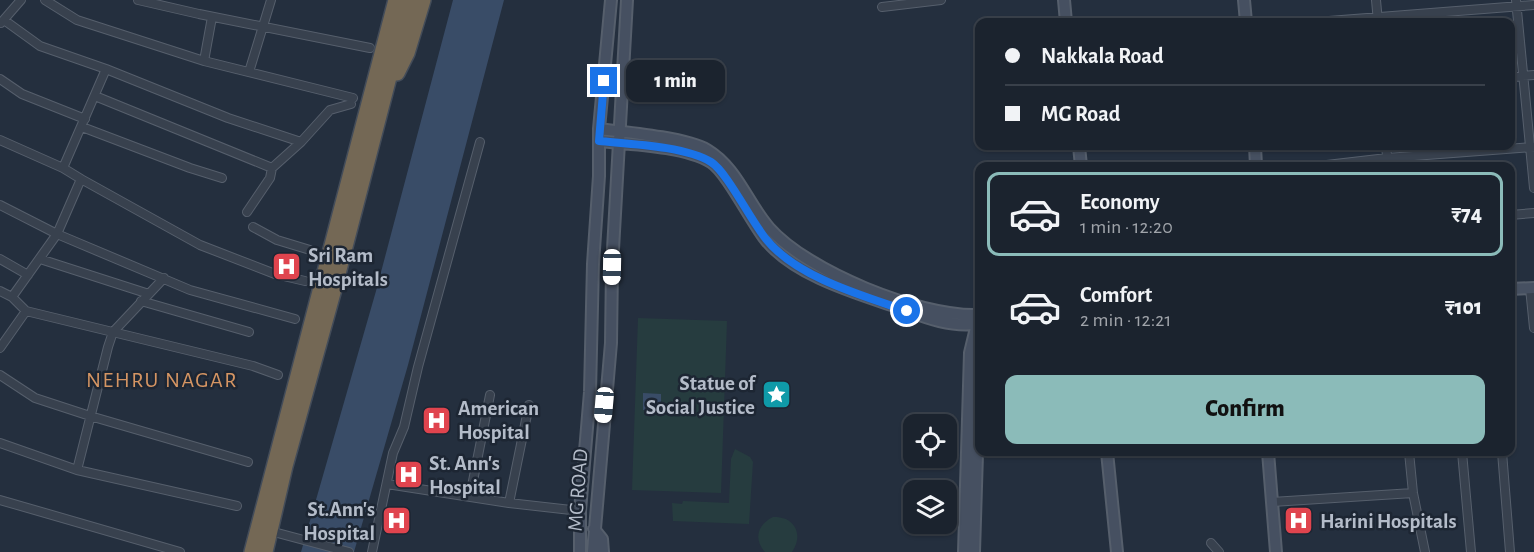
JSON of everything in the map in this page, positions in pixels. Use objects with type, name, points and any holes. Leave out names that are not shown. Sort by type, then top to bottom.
[{"type":"highway","points":[[264,552],[275,531],[280,464],[396,0]]},
{"type":"highway","points":[[252,552],[334,289],[409,0]]},
{"type":"highway","points":[[380,112],[407,53],[423,0]]},
{"type":"street","points":[[21,0],[2,22],[40,46],[106,69],[228,118],[301,142]]},
{"type":"street","points":[[45,0],[77,20],[204,61],[352,101],[330,110],[301,142],[272,168],[270,178],[247,212]]},
{"type":"street","points":[[138,0],[370,48]]},
{"type":"street","points":[[249,72],[271,0]]},
{"type":"street","name":"MG ROAD","points":[[580,552],[580,511],[590,392],[599,135],[611,0]]},
{"type":"street","name":"MG ROAD","points":[[593,552],[611,343],[612,267],[627,0]]},
{"type":"street","points":[[882,8],[941,0]]},
{"type":"street","points":[[1064,0],[1066,18]]},
{"type":"street","points":[[1244,0],[1246,18]]},
{"type":"street","points":[[1376,0],[1378,18]]},
{"type":"street","points":[[1516,3],[1532,147],[1534,188]]},
{"type":"street","points":[[1387,18],[1516,3],[1534,5]]},
{"type":"street","points":[[204,61],[212,17]]},
{"type":"street","points":[[63,168],[106,69]]},
{"type":"street","points":[[1515,77],[1534,75]]},
{"type":"street","points":[[0,79],[22,94],[84,123],[190,168],[222,178]]},
{"type":"street","points":[[95,96],[272,168]]},
{"type":"street","points":[[599,135],[621,137],[712,162],[724,175],[755,226],[771,246],[813,275],[831,277],[921,317],[959,325],[975,322]]},
{"type":"street","points":[[0,140],[63,168],[200,245],[275,274],[305,281]]},
{"type":"street","points":[[372,552],[393,453],[404,427],[418,367],[480,142]]},
{"type":"street","points":[[1515,149],[1532,147]]},
{"type":"street","points":[[1387,162],[1503,150]]},
{"type":"street","points":[[12,297],[57,234],[81,179]]},
{"type":"street","points":[[0,205],[57,234],[190,290],[295,319]]},
{"type":"street","points":[[1515,215],[1534,213]]},
{"type":"street","points":[[253,227],[277,240],[310,250]]},
{"type":"street","points":[[0,259],[28,274]]},
{"type":"street","points":[[40,259],[148,294]]},
{"type":"street","points":[[77,470],[113,332],[164,278]]},
{"type":"street","points":[[1515,289],[1532,288],[1534,328]]},
{"type":"street","points":[[0,291],[12,297],[26,311],[254,366],[278,375]]},
{"type":"street","points":[[141,301],[249,332]]},
{"type":"street","points":[[0,348],[26,311]]},
{"type":"street","points":[[963,552],[970,352],[975,331]]},
{"type":"street","points":[[0,375],[35,398],[248,462]]},
{"type":"street","points":[[470,496],[490,395]]},
{"type":"street","points":[[509,503],[530,405]]},
{"type":"street","points":[[0,443],[77,470],[237,506]]},
{"type":"street","points":[[974,552],[977,456]]},
{"type":"street","points":[[1107,456],[1117,552]]},
{"type":"street","points":[[1268,456],[1276,552]]},
{"type":"street","points":[[1409,456],[1413,493],[1425,552]]},
{"type":"street","points":[[1462,456],[1471,552]]},
{"type":"street","points":[[1502,456],[1510,552]]},
{"type":"street","points":[[387,484],[509,503],[580,511]]},
{"type":"street","points":[[1272,502],[1413,493]]},
{"type":"street","points":[[0,500],[180,552]]},
{"type":"street","points":[[594,529],[602,539],[603,552]]},
{"type":"street","points":[[275,531],[349,552]]},
{"type":"street","points":[[1211,543],[1219,552]]},
{"type":"green space","points":[[638,318],[727,321],[721,493],[632,490]]},
{"type":"green space","points":[[735,449],[750,457],[753,462],[749,524],[673,521],[672,503],[682,504],[683,501],[729,503],[731,459]]},
{"type":"green space","points":[[773,517],[787,520],[795,528],[797,539],[792,552],[765,552],[761,547],[759,532],[764,524]]},
{"type":"water","points":[[453,0],[504,0],[408,365],[354,552],[301,552],[376,291]]},
{"type":"water","points":[[643,393],[661,394],[661,411],[643,410]]},
{"type":"place","name":"Sri Ram Hospitals","points":[[287,267]]},
{"type":"place","name":"Statue of Social Justice","points":[[776,395]]},
{"type":"place","name":"American Hospital","points":[[437,420]]},
{"type":"place","name":"St. Ann's Hospital","points":[[408,475]]},
{"type":"place","name":"St.Ann's Hospital","points":[[396,521]]},
{"type":"place","name":"Harini Hospitals","points":[[1299,521]]},
{"type":"district","name":"NEHRU NAGAR","points":[[162,380]]},
{"type":"route","points":[[604,81],[599,141],[667,149],[712,162],[724,175],[755,226],[776,250],[823,280],[907,311]]}]
